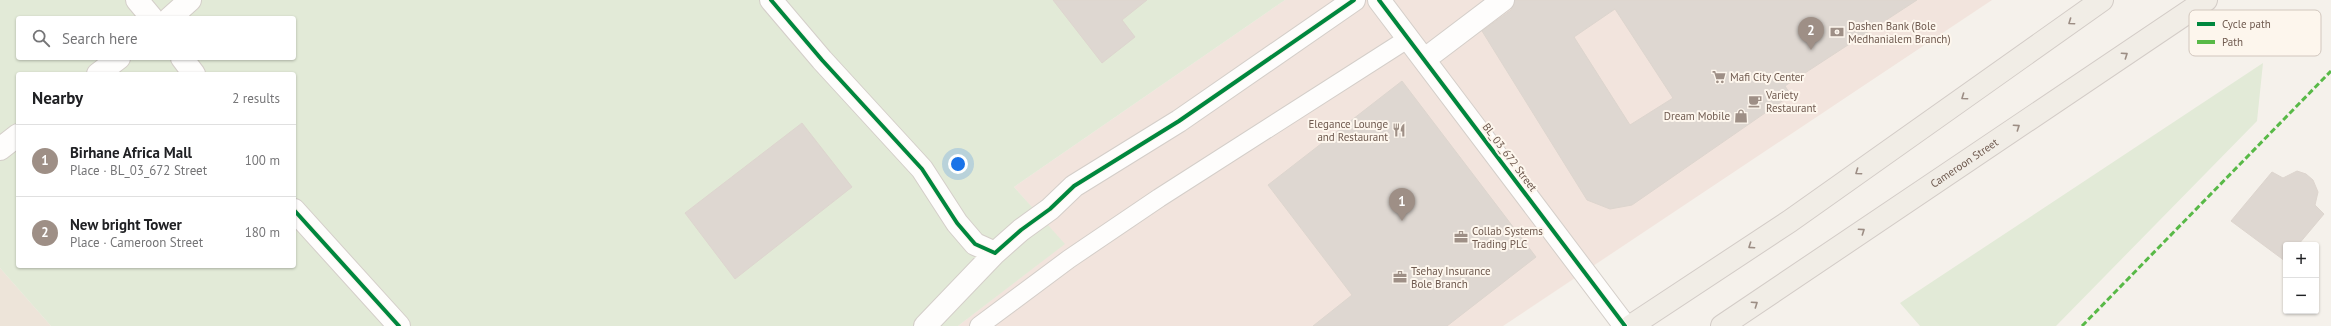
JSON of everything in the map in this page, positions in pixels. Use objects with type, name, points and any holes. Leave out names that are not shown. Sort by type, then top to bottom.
[{"type":"main road","points":[[1631,326],[1790,220],[2102,0]]},
{"type":"main road","name":"Cameroon Street","points":[[2191,10],[2206,0]]},
{"type":"main road","name":"Cameroon Street","points":[[1722,326],[2189,11]]},
{"type":"street","points":[[137,0],[150,16]]},
{"type":"street","points":[[172,16],[190,0]]},
{"type":"street","points":[[771,0],[822,60],[922,168],[957,224],[975,244],[995,253]]},
{"type":"street","points":[[925,326],[995,253],[1020,230],[1050,209],[1074,186],[1180,121],[1354,0]]},
{"type":"street","name":"BL_03_672 Street","points":[[1379,0],[1625,326]]},
{"type":"street","points":[[1425,59],[1503,0]]},
{"type":"street","points":[[101,72],[116,60]]},
{"type":"street","points":[[184,60],[192,72]]},
{"type":"street","points":[[0,149],[16,137]]},
{"type":"street","points":[[296,212],[399,326]]},
{"type":"lane","points":[[980,326],[1069,259],[1159,198],[1409,38]]},
{"type":"shaded area","points":[[1285,0],[1992,0],[1503,326],[958,326],[1064,244],[1014,187]]},
{"type":"shaded area","points":[[0,268],[51,326],[0,326]]},
{"type":"green space","points":[[0,0],[1285,0],[1014,187],[1065,244],[958,326],[51,326],[0,268]]},
{"type":"green space","points":[[2263,63],[2257,121],[2056,326],[1920,326],[1900,303]]},
{"type":"building","points":[[1053,0],[1147,0],[1122,20],[1135,37],[1102,63]]},
{"type":"building","points":[[1515,0],[1917,0],[1785,86],[1791,95],[1632,205],[1610,209],[1587,200],[1482,31],[1511,10]],"holes":[[[1615,9],[1673,98],[1630,125],[1574,37]]]},
{"type":"building","points":[[1402,81],[1536,257],[1447,326],[1313,326],[1352,295],[1268,185]]},
{"type":"building","points":[[802,123],[852,187],[735,279],[685,213]]},
{"type":"building","points":[[2297,171],[2306,174],[2313,180],[2318,192],[2315,205],[2324,214],[2301,242],[2283,242],[2283,260],[2231,221],[2272,172],[2283,178]]},
{"type":"marked path","points":[[2082,326],[2331,71]]},
{"type":"cycle path","points":[[771,0],[822,60],[922,169],[957,223],[975,244],[995,253],[1021,230],[1050,209],[1074,186],[1179,121],[1354,0]]},
{"type":"cycle path","points":[[1379,0],[1625,326]]},
{"type":"cycle path","points":[[296,212],[399,326]]},
{"type":"place","name":"Dashen Bank (Bole Medhanialem Branch)","points":[[1837,32]]},
{"type":"place","name":"New bright Tower","points":[[1811,50]]},
{"type":"place","name":"Mafi City Center","points":[[1719,77]]},
{"type":"place","name":"Variety Restaurant","points":[[1755,101]]},
{"type":"place","name":"Dream Mobile","points":[[1741,116]]},
{"type":"place","name":"Elegance Lounge and Restaurant","points":[[1399,130]]},
{"type":"place","name":"Birhane Africa Mall","points":[[1402,221]]},
{"type":"place","name":"Collab Systems Trading PLC","points":[[1461,237]]},
{"type":"place","name":"Tsehay Insurance Bole Branch","points":[[1400,277]]}]
